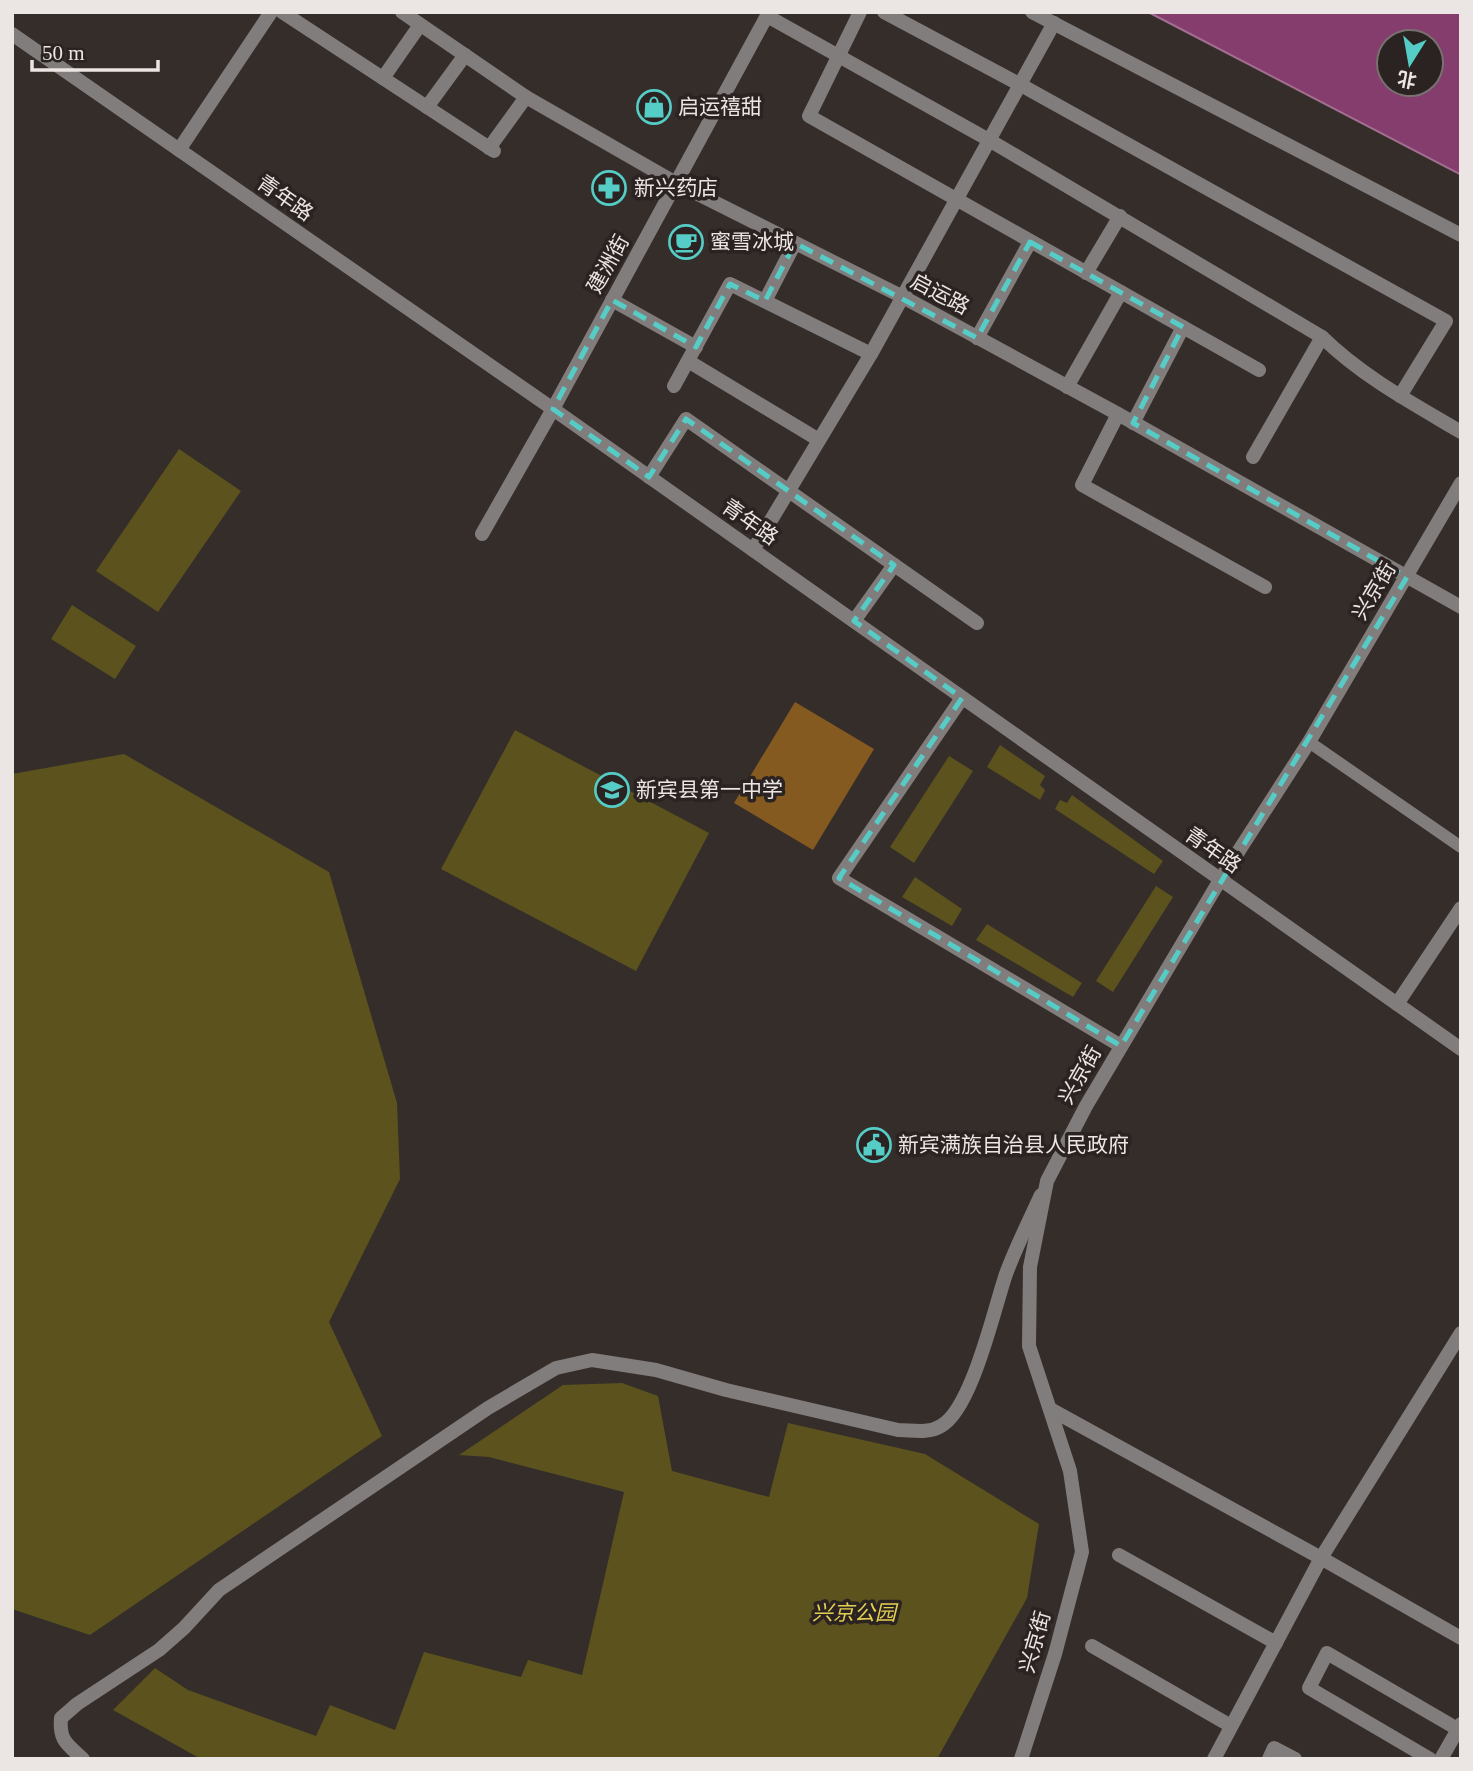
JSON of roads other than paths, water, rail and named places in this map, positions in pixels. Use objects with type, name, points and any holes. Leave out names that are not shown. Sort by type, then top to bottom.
[{"type":"street","points":[[179,150],[271,12]]},
{"type":"street","points":[[282,12],[491,149],[526,97]]},
{"type":"street","name":"启运路","points":[[402,12],[526,97],[676,183],[903,297],[1118,414],[1461,607]]},
{"type":"street","points":[[860,12],[809,116],[1259,370]]},
{"type":"street","points":[[884,12],[1446,321],[1400,396]]},
{"type":"street","points":[[1032,12],[1461,235]]},
{"type":"street","points":[[768,14],[1120,216],[1322,337],[1347,361],[1461,432]]},
{"type":"street","name":"建洲街","points":[[482,534],[768,14]]},
{"type":"street","points":[[753,550],[871,354],[1054,23]]},
{"type":"street","points":[[383,78],[420,25]]},
{"type":"street","name":"青年路","points":[[12,34],[553,409],[1461,1049]]},
{"type":"street","points":[[427,107],[465,55]]},
{"type":"street","points":[[1087,273],[1120,216]]},
{"type":"street","points":[[977,338],[1030,242]]},
{"type":"street","points":[[765,301],[795,243]]},
{"type":"street","points":[[674,386],[730,284],[871,354]]},
{"type":"street","points":[[1067,387],[1121,292]]},
{"type":"street","points":[[612,300],[696,347]]},
{"type":"street","points":[[1133,423],[1183,327]]},
{"type":"street","points":[[1253,457],[1322,337]]},
{"type":"street","points":[[688,361],[819,440]]},
{"type":"street","points":[[1118,414],[1082,485],[1265,587]]},
{"type":"street","points":[[649,477],[686,419],[977,623]]},
{"type":"street","name":"兴京街","points":[[1021,1759],[1055,1654],[1082,1552],[1070,1471],[1029,1346],[1030,1267],[1047,1181],[1121,1046],[1220,880],[1309,742],[1461,483]]},
{"type":"street","points":[[854,621],[894,565]]},
{"type":"street","points":[[962,698],[839,878],[1121,1046]]},
{"type":"street","points":[[1309,742],[1461,847]]},
{"type":"street","points":[[1397,1004],[1461,908]]},
{"type":"street","points":[[83,1759],[64,1742],[60,1732],[61,1718],[77,1704],[159,1650],[229,1583],[488,1408],[556,1368],[592,1360],[656,1370],[726,1390],[898,1430],[927,1431],[941,1426],[954,1415],[971,1381],[1007,1273],[1047,1181]]},
{"type":"street","points":[[1214,1759],[1321,1558],[1461,1333]]},
{"type":"street","points":[[1049,1409],[1321,1558],[1461,1639]]},
{"type":"street","points":[[1119,1555],[1276,1643]]},
{"type":"street","points":[[1092,1646],[1231,1726]]},
{"type":"street","points":[[1430,1759],[1309,1688],[1327,1653],[1460,1728],[1441,1759]]},
{"type":"street","points":[[1269,1759],[1274,1748],[1295,1759]]},
{"type":"place","name":"启运禧甜","points":[[654,107]]},
{"type":"place","name":"新兴药店","points":[[609,188]]},
{"type":"place","name":"蜜雪冰城","points":[[686,242]]},
{"type":"place","name":"新宾县第一中学","points":[[612,790]]},
{"type":"place","name":"新宾满族自治县人民政府","points":[[874,1145]]},
{"type":"park label","name":"兴京公园","points":[[854,1613]]}]
